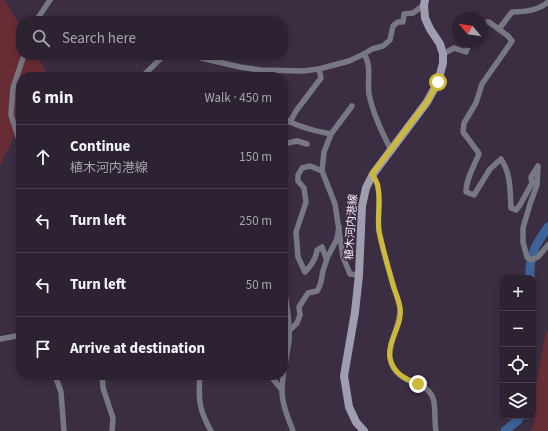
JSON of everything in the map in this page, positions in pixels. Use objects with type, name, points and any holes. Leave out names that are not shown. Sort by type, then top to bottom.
[{"type":"main road","points":[[425,3],[425,18],[444,54]]},
{"type":"main road","name":"植木河内港線","points":[[364,431],[356,422],[350,407],[344,376],[355,312],[362,206],[366,188],[372,174],[427,102],[438,82],[444,54]]},
{"type":"street","points":[[39,16],[50,0]]},
{"type":"street","points":[[499,29],[512,12],[530,11],[542,7],[548,2]]},
{"type":"street","points":[[210,60],[246,68],[303,71],[319,69],[348,61],[372,49],[383,46],[390,40],[393,26],[398,22],[403,22],[404,14],[413,13],[425,3]]},
{"type":"street","points":[[488,22],[508,36],[512,42],[482,84],[476,103],[464,123],[463,132],[479,154],[466,186],[466,192],[474,195],[490,169],[501,159],[507,167],[510,176],[511,208],[516,210],[532,183],[531,177],[538,166],[537,185],[523,228],[523,242],[527,257],[531,260],[538,257],[548,245]]},
{"type":"street","points":[[444,54],[454,48],[466,52],[468,48]]},
{"type":"street","points":[[364,54],[369,61],[369,94],[376,121],[391,150]]},
{"type":"street","points":[[18,72],[22,60]]},
{"type":"street","points":[[147,72],[159,60]]},
{"type":"street","points":[[319,69],[321,78],[296,111],[290,122],[315,131],[331,134]]},
{"type":"street","points":[[16,79],[13,88],[11,115],[16,130]]},
{"type":"street","points":[[352,106],[331,134],[324,152],[322,171],[335,204],[343,257],[350,274],[358,275]]},
{"type":"street","points":[[288,143],[298,141],[307,144]]},
{"type":"street","points":[[322,171],[310,166],[302,168],[298,175],[298,181],[304,188],[306,202],[296,232],[298,257],[305,272],[310,268],[316,256],[317,250],[322,247],[327,258]]},
{"type":"street","points":[[372,174],[378,188],[379,231],[400,308],[400,317],[390,350],[390,359],[400,376],[428,390],[433,398],[434,423],[436,431]]},
{"type":"street","points":[[289,329],[292,329],[297,323],[300,316],[299,307],[303,299],[308,293],[317,291],[321,286],[327,258],[337,239],[339,227]]},
{"type":"street","points":[[288,319],[288,349]]},
{"type":"street","points":[[0,339],[16,336]]},
{"type":"street","points":[[57,380],[61,392],[64,431]]},
{"type":"street","points":[[102,380],[103,388],[113,418],[112,431]]},
{"type":"street","points":[[200,380],[198,397],[204,419],[211,431]]},
{"type":"street","points":[[274,380],[282,390]]},
{"type":"street","points":[[283,380],[282,390],[284,407],[293,431]]},
{"type":"shaded area","points":[[0,0],[5,0],[16,19],[16,60],[40,60],[45,70],[44,72],[16,72],[16,132],[0,166]]},
{"type":"shaded area","points":[[548,329],[548,431],[531,431],[534,419],[536,419],[536,385],[545,336]]},
{"type":"waterway","points":[[530,275],[532,256],[548,227]]},
{"type":"waterway","points":[[505,431],[518,419]]},
{"type":"route","points":[[418,384],[405,380],[400,376],[390,359],[390,350],[400,317],[400,308],[379,231],[378,188],[372,174],[427,102],[438,82]]}]
